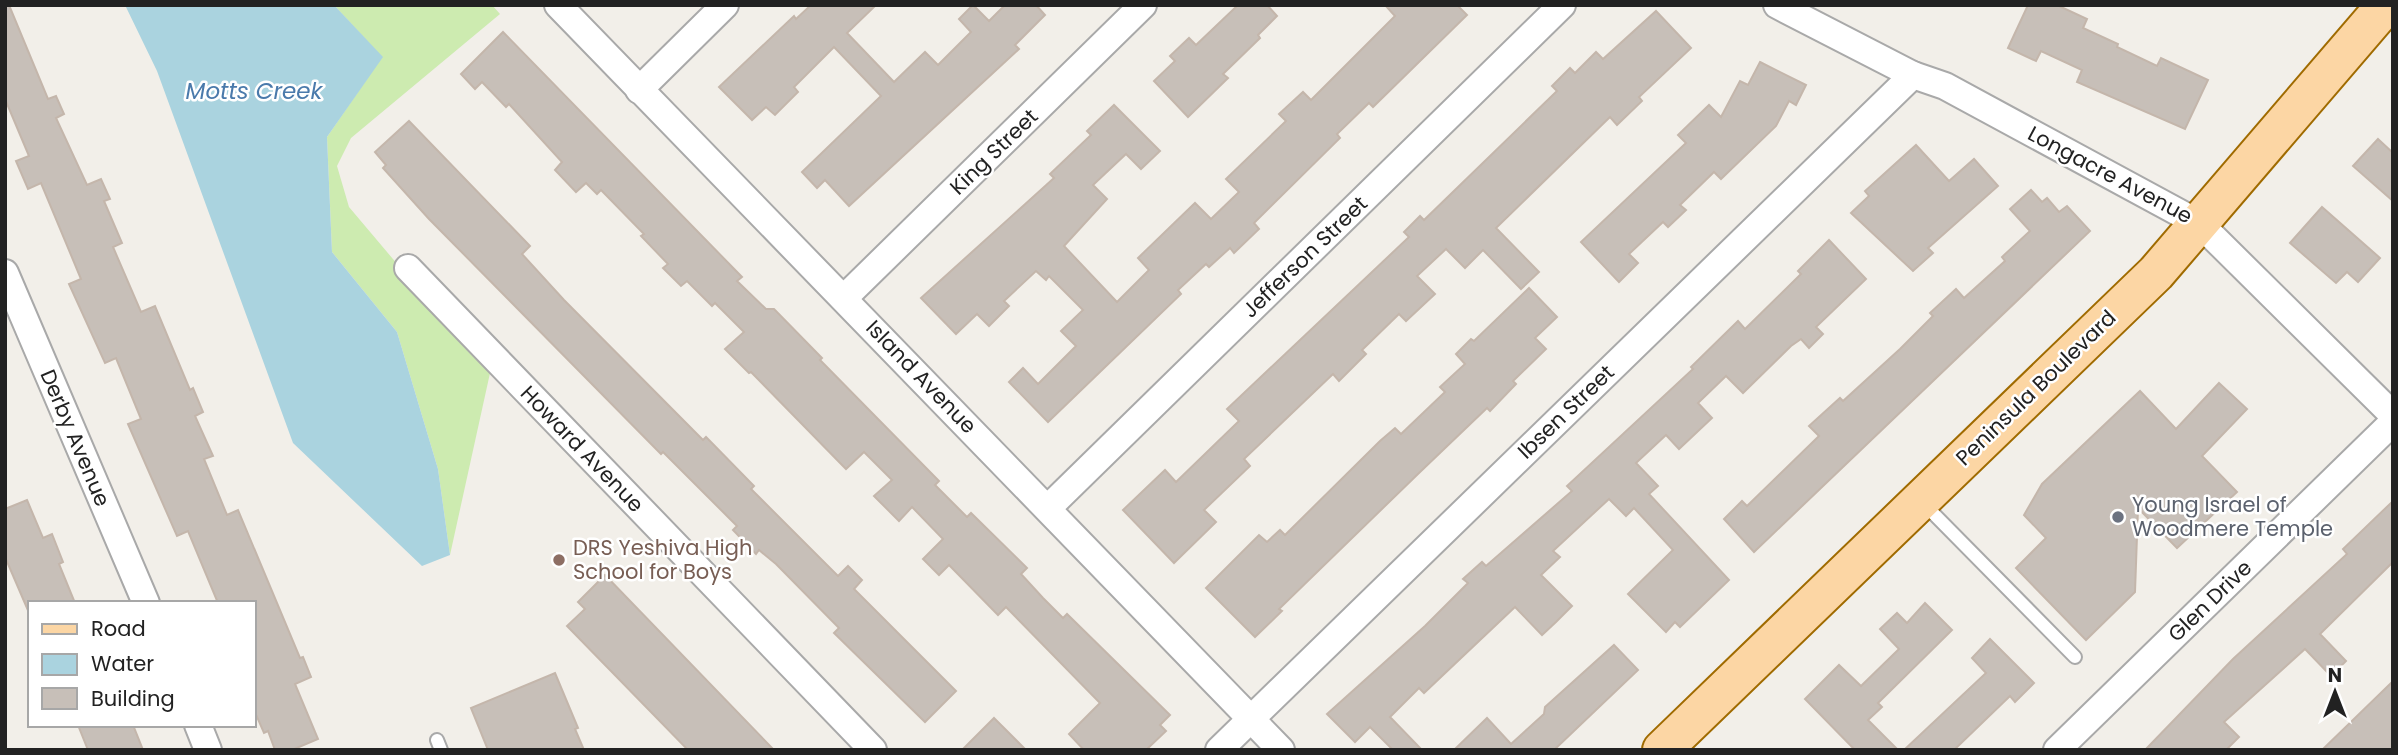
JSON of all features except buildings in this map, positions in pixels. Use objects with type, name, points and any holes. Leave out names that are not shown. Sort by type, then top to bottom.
[{"type":"main road","name":"Peninsula Boulevard","points":[[1662,750],[2155,273],[2386,5]]},
{"type":"street","name":"Island Avenue","points":[[558,5],[1282,750]]},
{"type":"street","points":[[639,90],[725,5]]},
{"type":"street","name":"King Street","points":[[844,298],[1143,5]]},
{"type":"street","name":"Jefferson Street","points":[[1048,508],[1562,5]]},
{"type":"street","name":"Longacre Avenue","points":[[1777,5],[1913,75],[1945,86],[2200,224],[2393,415]]},
{"type":"street","name":"Ibsen Street","points":[[1219,750],[1913,75]]},
{"type":"street","name":"Howard Avenue","points":[[408,268],[873,750]]},
{"type":"street","name":"Derby Avenue","points":[[5,273],[145,601]]},
{"type":"street","name":"Glen Drive","points":[[2057,750],[2393,422]]},
{"type":"street","points":[[199,727],[208,750]]},
{"type":"lane","points":[[1920,500],[2075,657]]},
{"type":"green space","points":[[334,5],[492,5],[500,14],[351,138],[337,166],[349,207],[409,278],[492,364],[450,555],[438,469],[397,332],[332,252],[327,137],[382,57]]},
{"type":"water","name":"Motts Creek","points":[[125,5],[334,5],[383,57],[327,137],[332,252],[397,332],[438,469],[450,555],[422,566],[293,443],[157,71]]},
{"type":"place","name":"Young Israel of Woodmere Temple","points":[[2118,517]]},
{"type":"place","name":"DRS Yeshiva High School for Boys","points":[[559,560]]}]
